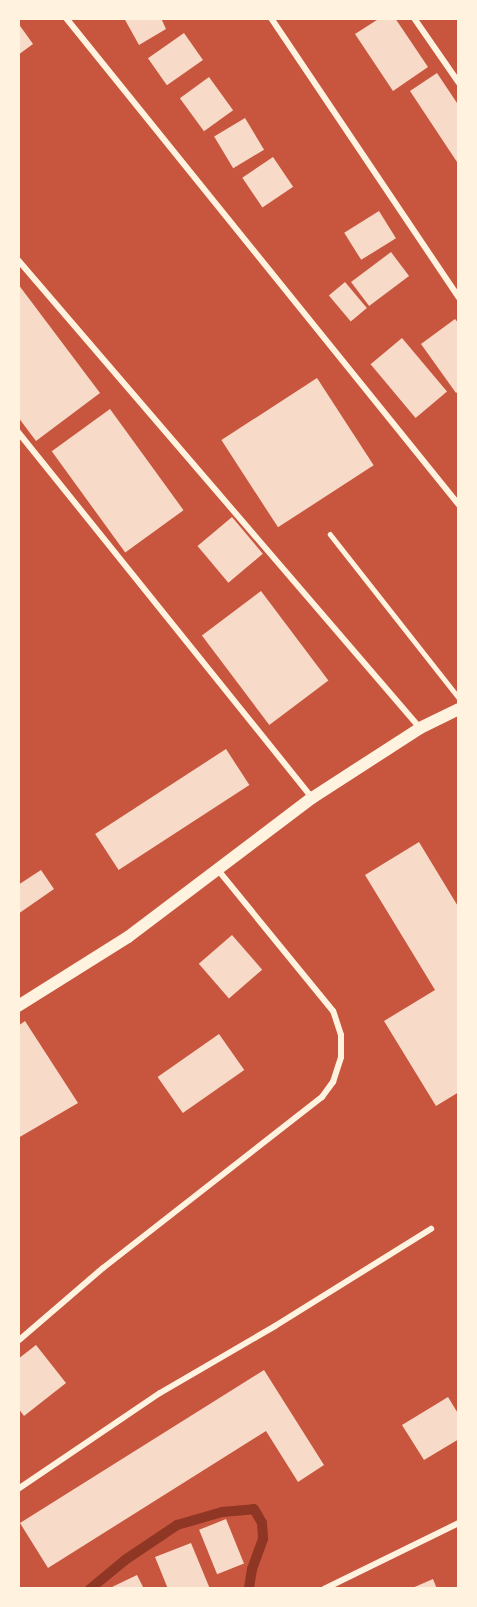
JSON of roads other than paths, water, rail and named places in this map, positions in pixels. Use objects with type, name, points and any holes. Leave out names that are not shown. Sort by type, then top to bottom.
[{"type":"main road","points":[[18,1006],[128,937],[312,798],[420,728],[459,709]]},
{"type":"street","points":[[66,18],[459,505]]},
{"type":"street","points":[[271,18],[459,298]]},
{"type":"street","points":[[414,18],[459,83]]},
{"type":"street","points":[[18,260],[420,728]]},
{"type":"street","points":[[18,432],[312,798]]},
{"type":"street","points":[[18,1341],[103,1268],[322,1097],[333,1082],[341,1057],[341,1035],[333,1011],[218,870]]},
{"type":"street","points":[[18,1489],[160,1393],[275,1326],[431,1229]]},
{"type":"street","points":[[324,1589],[459,1523]]},
{"type":"lane","points":[[330,534],[459,698]]},
{"type":"waterway","points":[[90,1589],[125,1560],[177,1525],[222,1512],[254,1509],[262,1523],[263,1539],[252,1569],[249,1589]]}]
